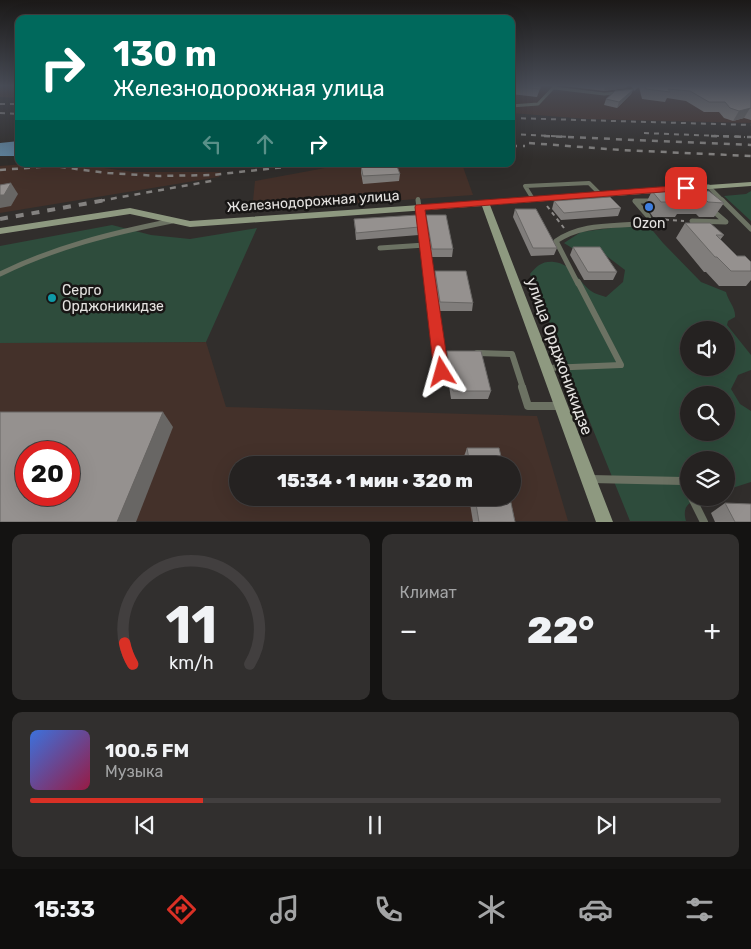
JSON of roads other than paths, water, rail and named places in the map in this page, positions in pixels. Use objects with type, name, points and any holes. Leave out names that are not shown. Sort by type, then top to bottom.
[{"type":"street","name":"Железнодорожная улица","points":[[0,231],[79,217],[130,211],[190,224],[418,203],[485,202],[685,190],[708,186],[751,184]]},
{"type":"street","name":"улица Орджоникидзе","points":[[485,202],[605,522]]},
{"type":"lane","points":[[533,199],[524,186],[589,183],[600,194]]},
{"type":"lane","points":[[708,186],[751,229]]},
{"type":"lane","points":[[547,368],[621,365],[556,240],[568,231],[609,224],[647,223],[648,215],[638,207],[635,201],[654,201]]},
{"type":"lane","points":[[418,203],[442,372]]},
{"type":"lane","points":[[698,228],[692,222],[726,222],[709,206]]},
{"type":"lane","points":[[0,274],[63,247],[102,236],[172,221]]},
{"type":"lane","points":[[380,248],[425,245]]},
{"type":"lane","points":[[439,353],[448,353]]},
{"type":"lane","points":[[466,353],[512,354],[528,406],[561,406]]},
{"type":"lane","points":[[589,479],[680,482]]},
{"type":"lane","points":[[696,506],[704,522]]},
{"type":"water","points":[[15,141],[15,156],[0,156],[0,143]]},
{"type":"railway","points":[[0,113],[15,114]]},
{"type":"railway","points":[[515,118],[751,125]]},
{"type":"railway","points":[[644,133],[735,137]]},
{"type":"railway","points":[[515,134],[571,137]]},
{"type":"railway","points":[[544,136],[751,145]]},
{"type":"railway","points":[[711,136],[735,137]]},
{"type":"railway","points":[[735,137],[751,137]]},
{"type":"railway","points":[[735,137],[745,137]]},
{"type":"railway","points":[[529,143],[621,150],[751,156]]},
{"type":"railway","points":[[515,146],[525,146]]},
{"type":"railway","points":[[0,170],[40,167]]},
{"type":"railway","points":[[61,167],[108,173],[158,176],[212,175],[285,167]]},
{"type":"railway","points":[[99,201],[217,180]]},
{"type":"railway","points":[[0,219],[106,200]]},
{"type":"place","name":"Ozon","points":[[649,207]]},
{"type":"place","name":"Серго Орджоникидзе","points":[[52,298]]}]
